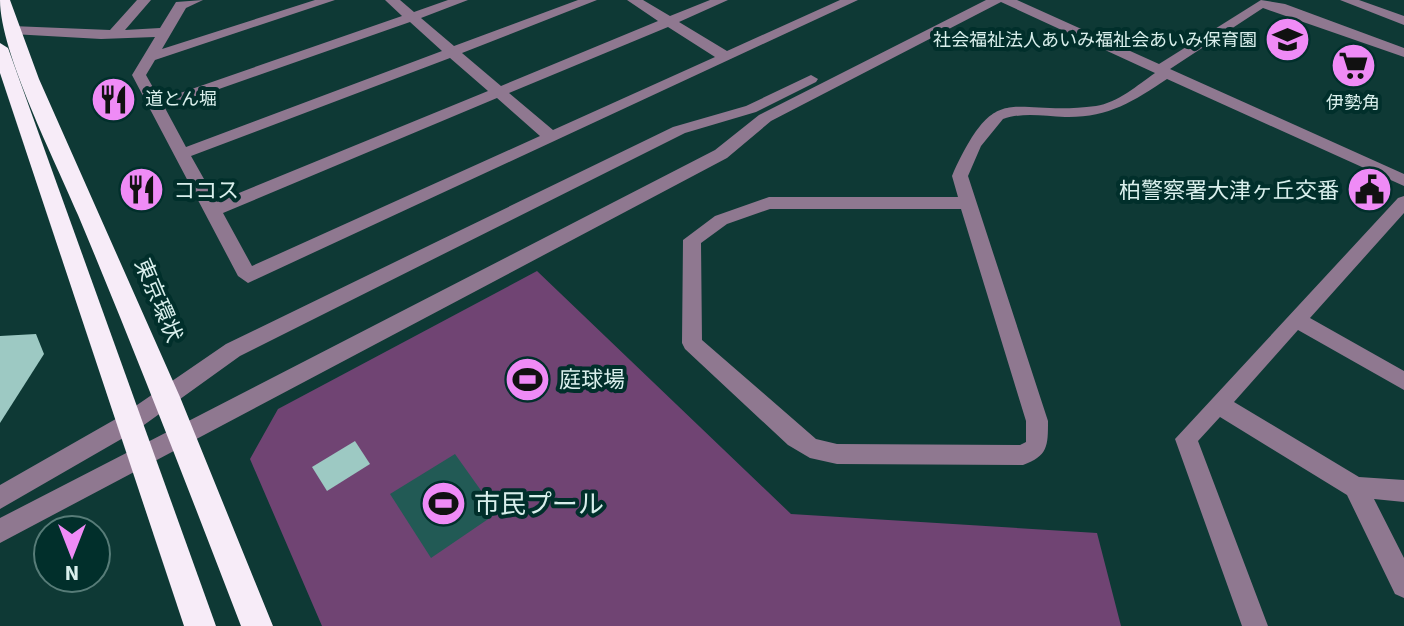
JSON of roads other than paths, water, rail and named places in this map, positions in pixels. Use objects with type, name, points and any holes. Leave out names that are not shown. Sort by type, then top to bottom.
[{"type":"highway","name":"東京環状","points":[[2,0],[6,39],[5,81],[200,626]]},
{"type":"highway","name":"東京環状","points":[[6,39],[167,397],[257,626]]},
{"type":"street","points":[[113,35],[144,0]]},
{"type":"street","points":[[196,0],[181,5],[139,75],[248,276],[851,0]]},
{"type":"street","points":[[150,57],[328,0]]},
{"type":"street","points":[[392,0],[551,137]]},
{"type":"street","points":[[157,106],[461,0]]},
{"type":"street","points":[[182,154],[590,0]]},
{"type":"street","points":[[634,0],[726,57]]},
{"type":"street","points":[[214,210],[721,0]]},
{"type":"street","points":[[0,498],[129,423],[233,350],[679,130],[751,109],[968,0]]},
{"type":"street","points":[[0,531],[721,154],[765,118],[996,0]]},
{"type":"street","points":[[1006,0],[1404,181]]},
{"type":"street","points":[[1347,0],[1404,21]]},
{"type":"street","points":[[967,203],[769,203],[721,220],[692,240],[692,343],[810,448],[837,454],[1023,455],[1037,447],[1037,421],[960,176],[976,137],[996,115],[1020,110],[1097,111],[1112,107],[1261,4],[1280,7],[1404,53]]},
{"type":"street","points":[[6,39],[165,32]]},
{"type":"street","points":[[1255,626],[1186,439],[1404,202]]},
{"type":"street","points":[[1295,319],[1404,381]]},
{"type":"street","points":[[1218,404],[1355,487],[1404,491]]},
{"type":"street","points":[[1355,487],[1404,585]]},
{"type":"water","name":"市民プール","points":[[455,454],[497,513],[431,558],[390,494]]},
{"type":"place","name":"社会福祉法人あいみ福祉会あいみ保育園","points":[[1288,40]]},
{"type":"place","name":"伊勢角","points":[[1353,65]]},
{"type":"place","name":"道とん堀","points":[[114,99]]},
{"type":"place","name":"ココス","points":[[142,190]]},
{"type":"place","name":"柏警察署大津ヶ丘交番","points":[[1370,190]]},
{"type":"place","name":"庭球場","points":[[528,379]]},
{"type":"place","name":"市民プール","points":[[443,504]]}]
